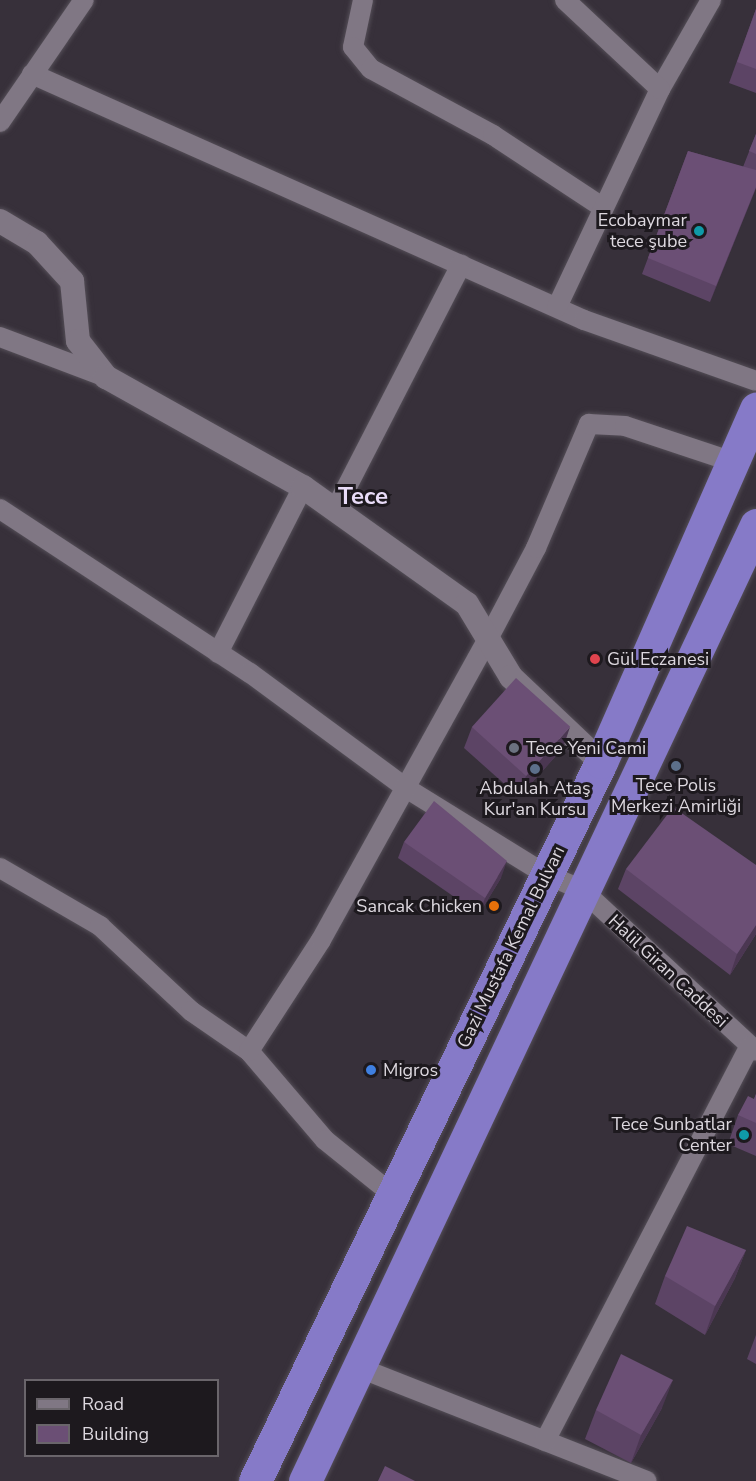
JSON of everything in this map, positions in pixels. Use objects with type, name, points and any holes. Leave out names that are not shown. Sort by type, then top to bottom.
[{"type":"highway","name":"Gazi Mustafa Kemal Bulvarı","points":[[255,1481],[545,874],[602,762],[756,408]]},
{"type":"highway","name":"Gazi Mustafa Kemal Bulvarı","points":[[305,1481],[360,1368],[581,889],[756,525]]},
{"type":"street","points":[[0,122],[84,0]]},
{"type":"street","points":[[363,0],[353,47],[371,69],[493,135],[602,207]]},
{"type":"street","points":[[565,0],[660,89]]},
{"type":"street","points":[[557,307],[602,207],[660,89],[711,0]]},
{"type":"street","points":[[32,74],[557,307],[756,381]]},
{"type":"street","points":[[0,221],[37,243],[72,281],[78,341],[106,377]]},
{"type":"street","points":[[335,510],[461,265]]},
{"type":"street","points":[[0,337],[106,377],[303,487],[467,604],[511,677],[602,762]]},
{"type":"street","points":[[249,1051],[321,940],[359,863],[406,788],[488,639],[536,548],[590,424],[625,426],[733,462]]},
{"type":"street","points":[[218,652],[303,487]]},
{"type":"street","points":[[0,509],[218,652],[406,788],[545,874],[581,889]]},
{"type":"street","points":[[0,868],[100,926],[191,1011],[249,1051],[325,1140],[392,1194]]},
{"type":"street","name":"Halil Giran Caddesi","points":[[581,889],[752,1049]]},
{"type":"street","points":[[544,1441],[752,1049]]},
{"type":"street","points":[[360,1368],[647,1481]]},
{"type":"building","points":[[756,9],[756,69],[737,62]]},
{"type":"building","points":[[756,134],[756,154],[749,151]]},
{"type":"building","name":"Ecobaymar tece şube","points":[[688,151],[756,170],[756,187],[716,286],[648,258]]},
{"type":"building","name":"Tece Yeni Cami","points":[[516,678],[570,727],[526,776],[472,727]]},
{"type":"building","points":[[434,801],[507,861],[485,898],[404,842]]},
{"type":"building","points":[[673,807],[756,865],[756,925],[737,954],[626,869]]},
{"type":"building","points":[[756,1094],[756,1123],[738,1115],[748,1096],[754,1099]]},
{"type":"building","points":[[687,1226],[746,1250],[715,1306],[665,1276]]},
{"type":"building","points":[[621,1354],[673,1380],[641,1435],[596,1410]]},
{"type":"building","points":[[385,1466],[415,1481],[378,1481]]},
{"type":"place","name":"Ecobaymar tece şube","points":[[699,231]]},
{"type":"place","name":"Gül Eczanesi","points":[[595,659]]},
{"type":"place","name":"Tece Yeni Cami","points":[[514,748]]},
{"type":"place","name":"Tece Polis Merkezi Amirliği","points":[[676,766]]},
{"type":"place","name":"Abdulah Ataş Kur'an Kursu","points":[[535,769]]},
{"type":"place","name":"Sancak Chicken","points":[[494,906]]},
{"type":"place","name":"Migros","points":[[371,1070]]},
{"type":"place","name":"Tece Sunbatlar Center","points":[[744,1135]]},
{"type":"district","name":"Tece","points":[[363,497]]}]
